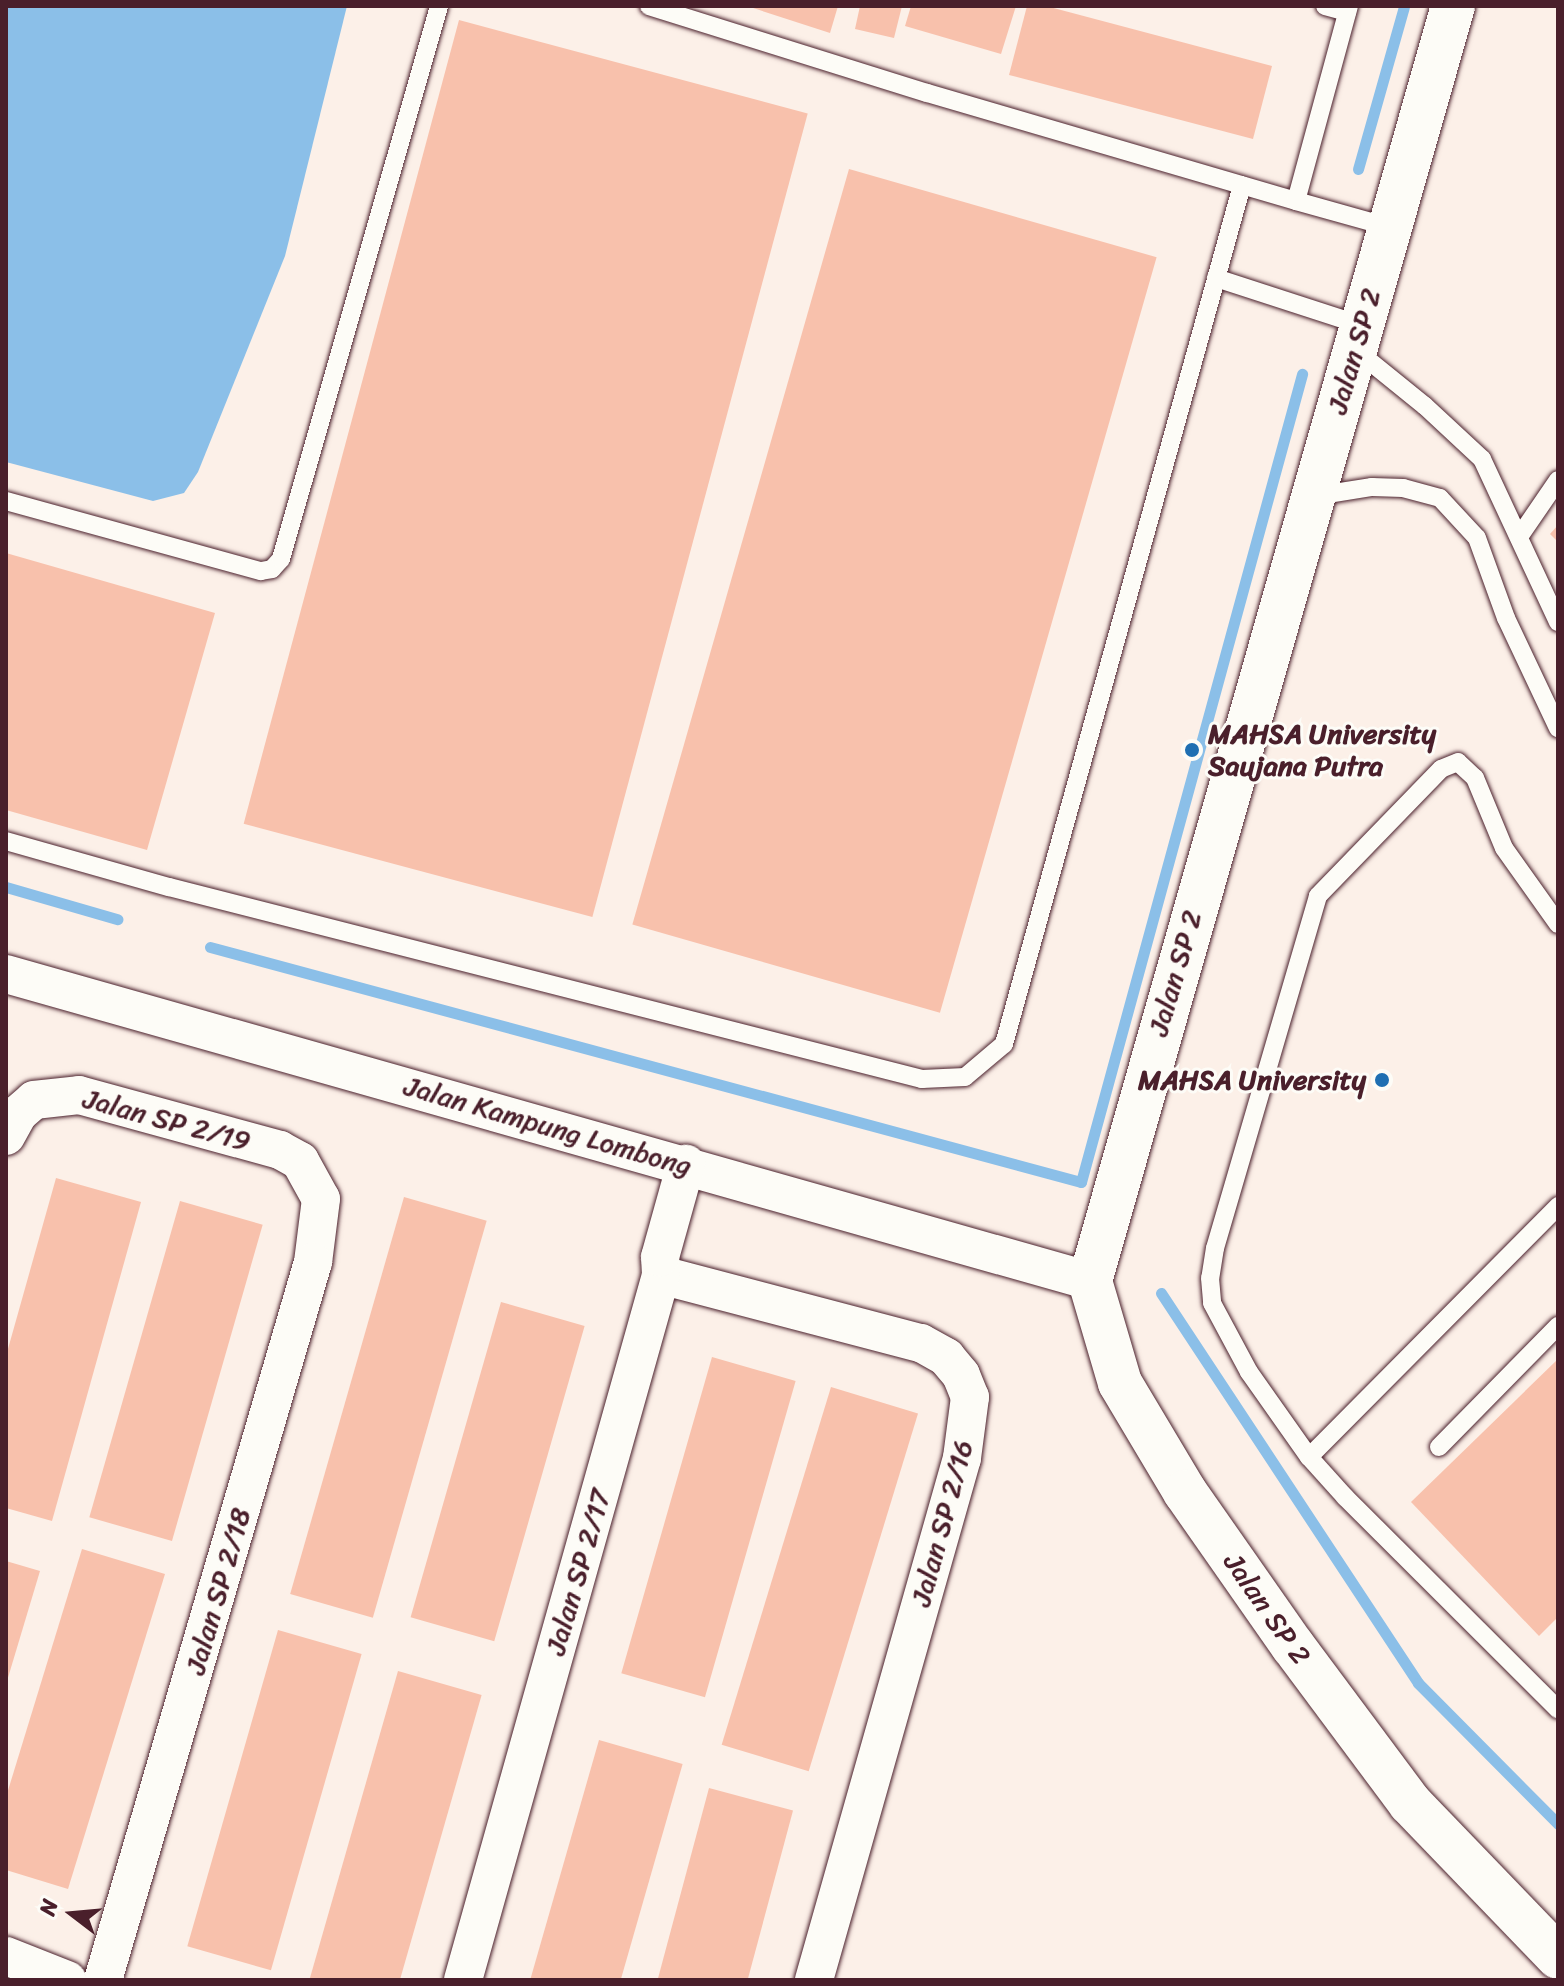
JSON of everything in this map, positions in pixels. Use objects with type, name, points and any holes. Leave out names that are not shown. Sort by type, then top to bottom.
[{"type":"street","name":"Jalan SP 2","points":[[1453,6],[1090,1281],[1120,1383],[1185,1492],[1293,1646],[1410,1803],[1558,1957]]},
{"type":"street","name":"Jalan Kampung Lombong","points":[[6,974],[686,1164],[1090,1281]]},
{"type":"street","name":"Jalan SP 2/19","points":[[6,1136],[18,1114],[34,1100],[79,1095],[280,1150],[300,1161],[321,1199]]},
{"type":"street","name":"Jalan SP 2/17","points":[[463,1980],[661,1275],[660,1257],[686,1164]]},
{"type":"street","name":"Jalan SP 2/18","points":[[103,1980],[313,1262],[321,1199]]},
{"type":"street","name":"Jalan SP 2/16","points":[[661,1275],[921,1343],[946,1357],[961,1375],[970,1397],[962,1458],[814,1980]]},
{"type":"street","points":[[6,1956],[67,1980]]},
{"type":"lane","points":[[6,501],[261,571],[272,569],[281,559],[439,6]]},
{"type":"lane","points":[[649,6],[927,93],[1389,227]]},
{"type":"lane","points":[[1296,201],[1348,9],[1325,6]]},
{"type":"lane","points":[[6,841],[185,891],[922,1079],[965,1077],[1004,1044],[1242,185]]},
{"type":"lane","points":[[1216,278],[1358,338],[1482,459],[1558,622]]},
{"type":"lane","points":[[1519,537],[1558,480]]},
{"type":"lane","points":[[1312,496],[1372,487],[1403,488],[1440,498],[1477,538],[1506,618],[1558,728]]},
{"type":"lane","points":[[1558,924],[1504,848],[1475,778],[1458,762],[1441,769],[1318,896],[1215,1248],[1210,1278],[1212,1303],[1249,1372],[1309,1457],[1345,1497],[1558,1709]]},
{"type":"lane","points":[[1309,1457],[1558,1206]]},
{"type":"lane","points":[[1439,1447],[1558,1326]]},
{"type":"water","points":[[6,6],[347,6],[285,256],[198,472],[184,493],[153,501],[6,462]]},
{"type":"building","points":[[747,6],[838,6],[830,33]]},
{"type":"building","points":[[860,6],[902,6],[894,38],[855,29]]},
{"type":"building","points":[[911,6],[1016,6],[1001,54],[905,26]]},
{"type":"building","points":[[1027,6],[1046,6],[1272,66],[1253,139],[1009,75]]},
{"type":"building","points":[[459,20],[808,113],[592,917],[244,824]]},
{"type":"building","points":[[849,169],[1157,257],[940,1013],[632,925]]},
{"type":"building","points":[[1558,525],[1558,542],[1550,534]]},
{"type":"building","points":[[6,553],[215,613],[147,850],[6,810]]},
{"type":"building","points":[[56,1178],[141,1202],[52,1521],[6,1508],[6,1356]]},
{"type":"building","points":[[404,1197],[487,1221],[373,1618],[290,1594]]},
{"type":"building","points":[[180,1201],[263,1225],[172,1541],[89,1517]]},
{"type":"building","points":[[501,1302],[585,1326],[494,1641],[411,1617]]},
{"type":"building","points":[[712,1357],[796,1381],[705,1697],[621,1673]]},
{"type":"building","points":[[1558,1359],[1558,1617],[1539,1636],[1411,1502]]},
{"type":"building","points":[[831,1387],[918,1414],[809,1771],[722,1745]]},
{"type":"building","points":[[82,1549],[165,1574],[68,1889],[6,1870],[6,1797]]},
{"type":"building","points":[[6,1561],[40,1571],[7,1681],[6,1681]]},
{"type":"building","points":[[278,1630],[362,1654],[271,1970],[187,1946]]},
{"type":"building","points":[[398,1671],[482,1695],[400,1980],[310,1980]]},
{"type":"building","points":[[599,1740],[683,1764],[621,1980],[530,1979]]},
{"type":"building","points":[[709,1788],[793,1811],[748,1980],[658,1980]]},
{"type":"waterway","points":[[1358,169],[1404,6]]},
{"type":"waterway","points":[[210,947],[1081,1182],[1302,374]]},
{"type":"waterway","points":[[6,887],[117,919]]},
{"type":"waterway","points":[[1161,1293],[1418,1683],[1558,1824]]},
{"type":"place","name":"MAHSA University Saujana Putra","points":[[1192,750]]},
{"type":"place","name":"MAHSA University","points":[[1382,1080]]}]
